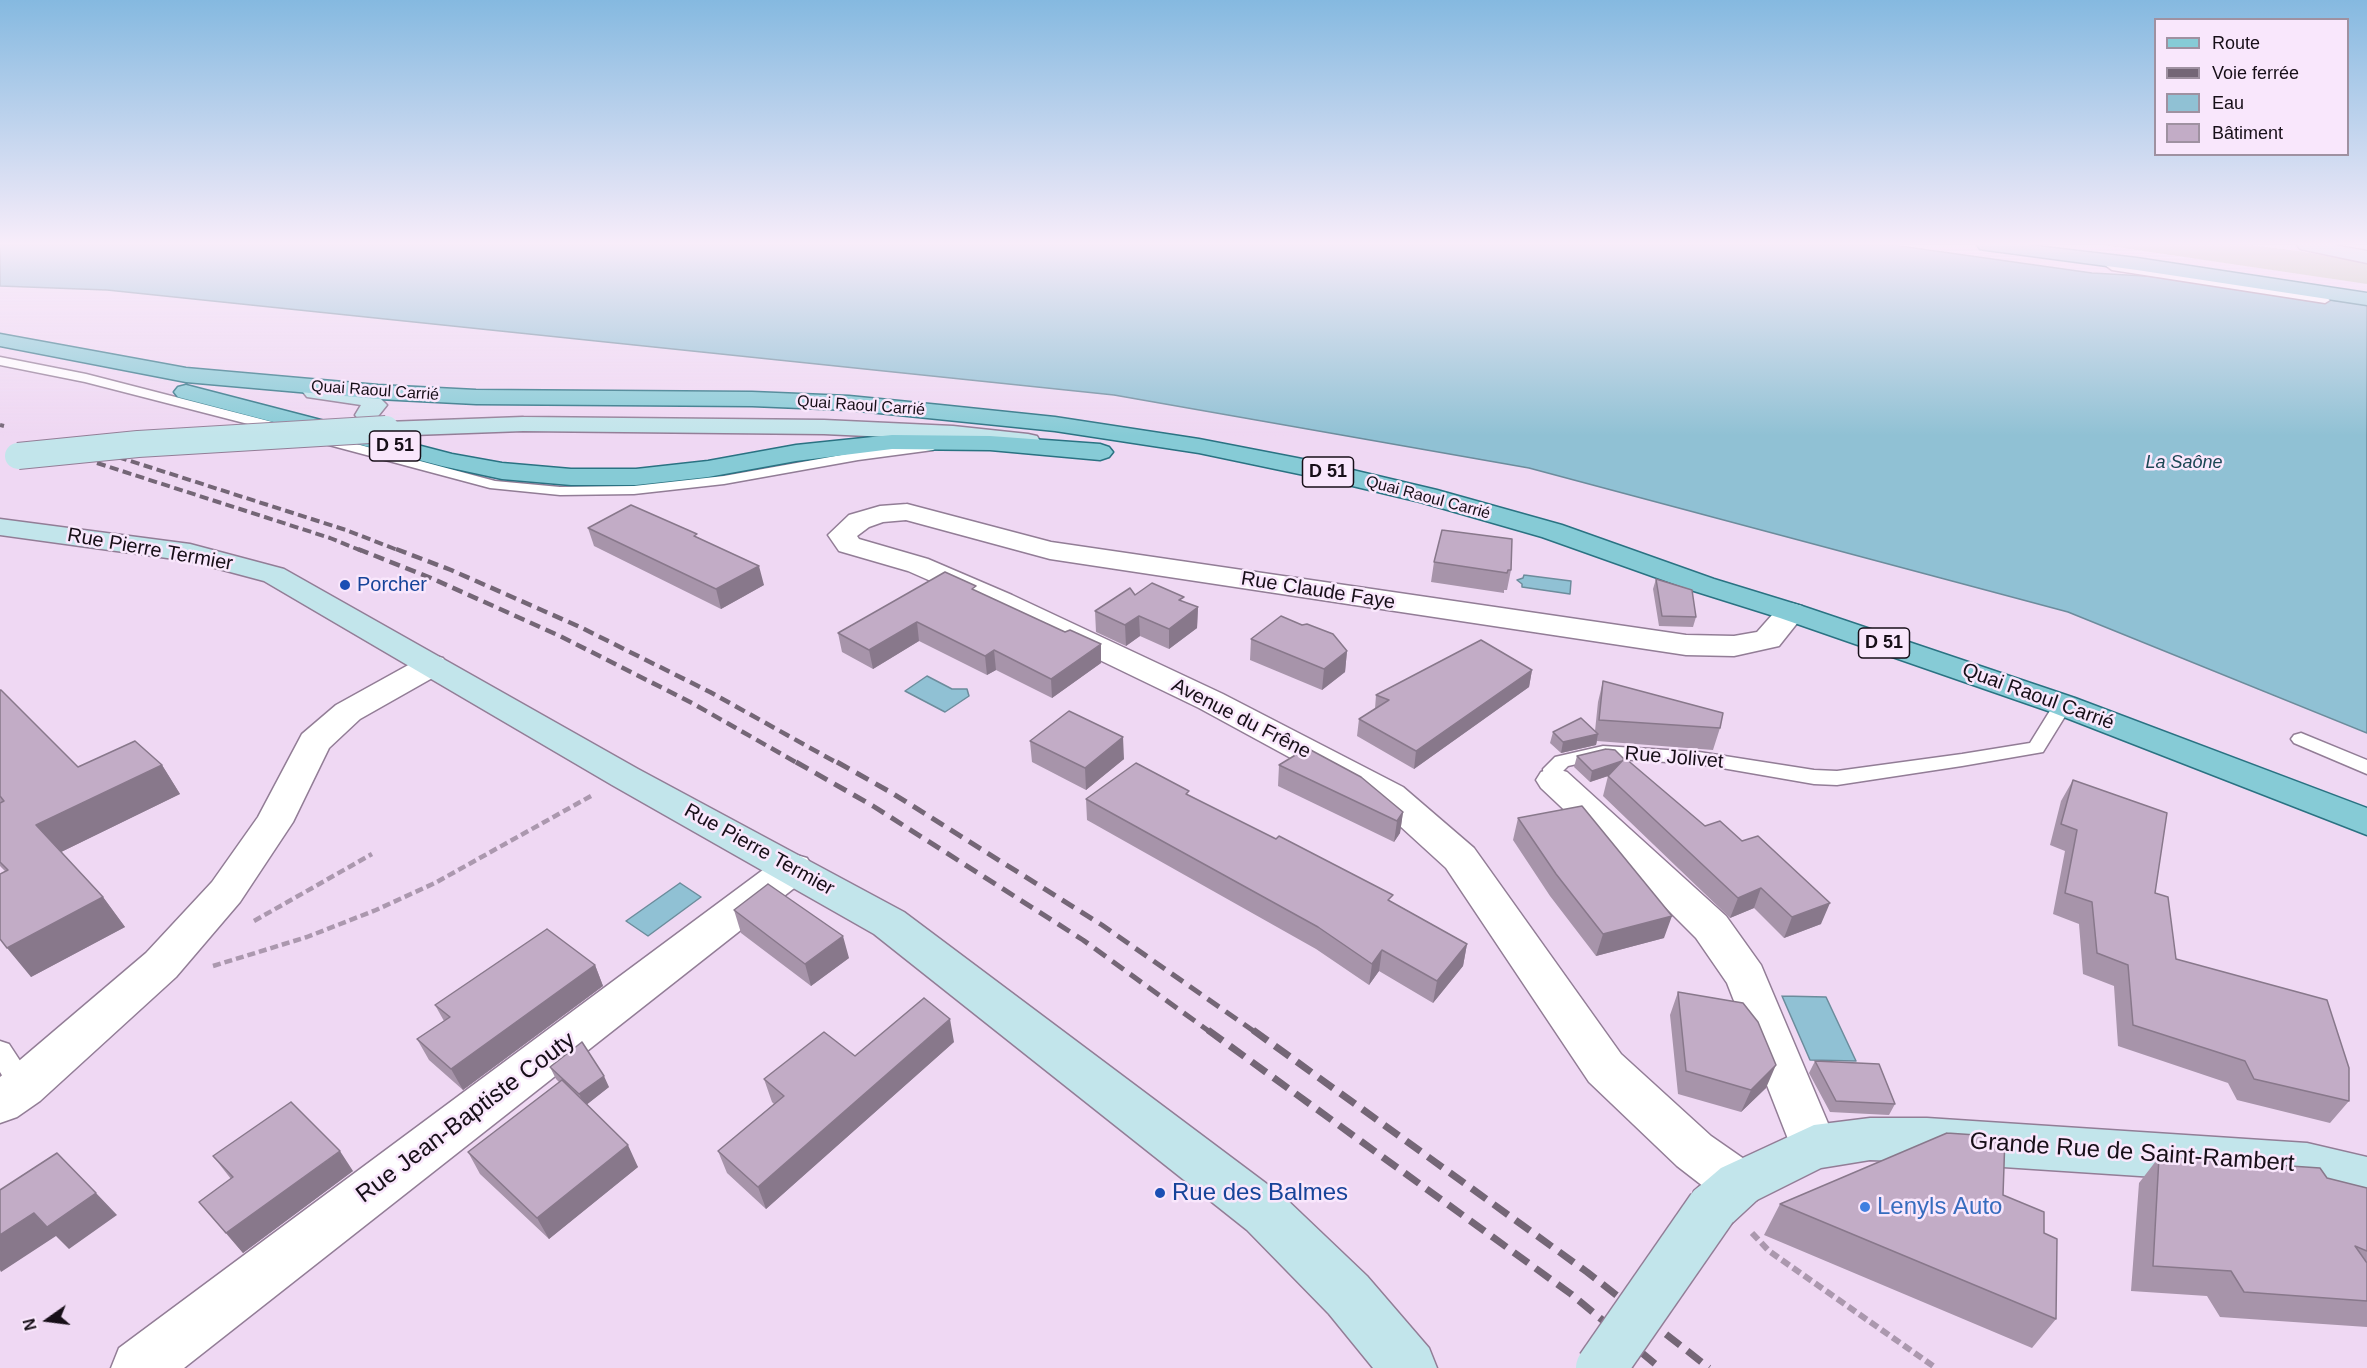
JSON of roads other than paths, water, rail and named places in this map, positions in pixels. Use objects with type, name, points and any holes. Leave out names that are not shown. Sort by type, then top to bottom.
[{"type":"main road","name":"Quai Raoul Carrié","points":[[0,340],[228,380],[455,396],[752,399],[849,403],[940,412],[1055,424],[1199,446],[1323,471],[1428,496],[1552,531],[1704,585],[1791,612],[2063,705],[2367,822]]},
{"type":"main road","name":"Quai Raoul Carrié","points":[[0,351],[126,377],[450,461],[502,471],[571,477],[636,477],[708,469],[796,453],[892,442],[990,443],[1072,448],[1180,465],[1312,490],[1431,516],[1704,585]]},
{"type":"street","points":[[228,380],[368,399],[375,405],[376,422]]},
{"type":"street","points":[[0,458],[271,434],[376,422],[544,411],[940,412]]},
{"type":"street","points":[[737,412],[807,417],[824,427]]},
{"type":"street","points":[[0,445],[210,425],[376,422],[824,427],[953,433],[1017,439],[1072,448]]},
{"type":"street","points":[[796,453],[820,441],[824,427]]},
{"type":"street","name":"Rue Claude Faye","points":[[842,535],[859,521],[880,514],[907,512],[1009,541],[1050,550],[1686,645],[1734,646],[1768,639],[1791,612]]},
{"type":"street","name":"Rue Pierre Termier","points":[[0,527],[190,554],[274,575],[625,777],[793,868],[889,924],[1264,1213],[1348,1295],[1409,1368]]},
{"type":"street","name":"Avenue du Frêne","points":[[842,535],[849,545],[918,565],[1001,601],[1211,701],[1390,796],[1460,858],[1605,1068],[1694,1151],[1724,1197]]},
{"type":"street","points":[[12,1095],[161,965],[226,892],[274,822],[314,742],[348,712],[432,665]]},
{"type":"street","name":"Rue Jolivet","points":[[1554,780],[1640,858],[1711,927],[1746,977],[1814,1147]]},
{"type":"street","name":"Rue Jean-Baptiste Couty","points":[[139,1368],[793,868]]},
{"type":"street","name":"Grande Rue de Saint-Rambert","points":[[1601,1368],[1724,1197],[1814,1147],[1870,1139],[1927,1140],[2307,1165],[2367,1180]]},
{"type":"lane","name":"Quai Raoul Carrié","points":[[0,361],[34,366],[220,412],[430,470],[495,485],[517,487],[560,490],[634,490],[724,480],[858,456],[950,444]]},
{"type":"lane","name":"Rue Jolivet","points":[[1554,780],[1553,769],[1562,761],[1603,752],[1698,758],[1814,777],[1837,778],[1894,770],[2036,748],[2063,705]]},
{"type":"lane","points":[[2301,739],[2367,768]]},
{"type":"lane","points":[[0,1051],[12,1095]]},
{"type":"water","name":"La Saône","points":[[288,309],[2367,309],[2367,733],[2068,612],[1529,468],[1114,395]]},
{"type":"water","points":[[1524,575],[1571,581],[1570,594],[1522,587],[1517,580],[1523,578]]},
{"type":"water","points":[[927,676],[952,689],[967,689],[969,696],[945,712],[905,691]]},
{"type":"water","points":[[680,883],[701,897],[648,936],[626,921]]},
{"type":"water","points":[[1782,996],[1826,997],[1856,1061],[1810,1060]]},
{"type":"railway","points":[[0,425],[4,426]]},
{"type":"railway","points":[[118,457],[346,530],[400,551]]},
{"type":"railway","points":[[97,463],[330,538],[362,551]]},
{"type":"railway","points":[[358,549],[431,578],[560,636],[692,703],[799,764]]},
{"type":"railway","points":[[396,549],[451,570],[580,627],[710,692],[839,764]]},
{"type":"railway","points":[[796,762],[873,806],[1083,940],[1210,1032]]},
{"type":"railway","points":[[837,762],[892,793],[1102,925],[1255,1032]]},
{"type":"railway","points":[[1208,1030],[1571,1294],[1660,1368]]},
{"type":"railway","points":[[1253,1030],[1587,1272],[1709,1368]]},
{"type":"place","name":"Porcher","points":[[345,585]]},
{"type":"place","name":"Rue des Balmes","points":[[1160,1193]]},
{"type":"place","name":"Lenyls Auto","points":[[1865,1207]]}]
